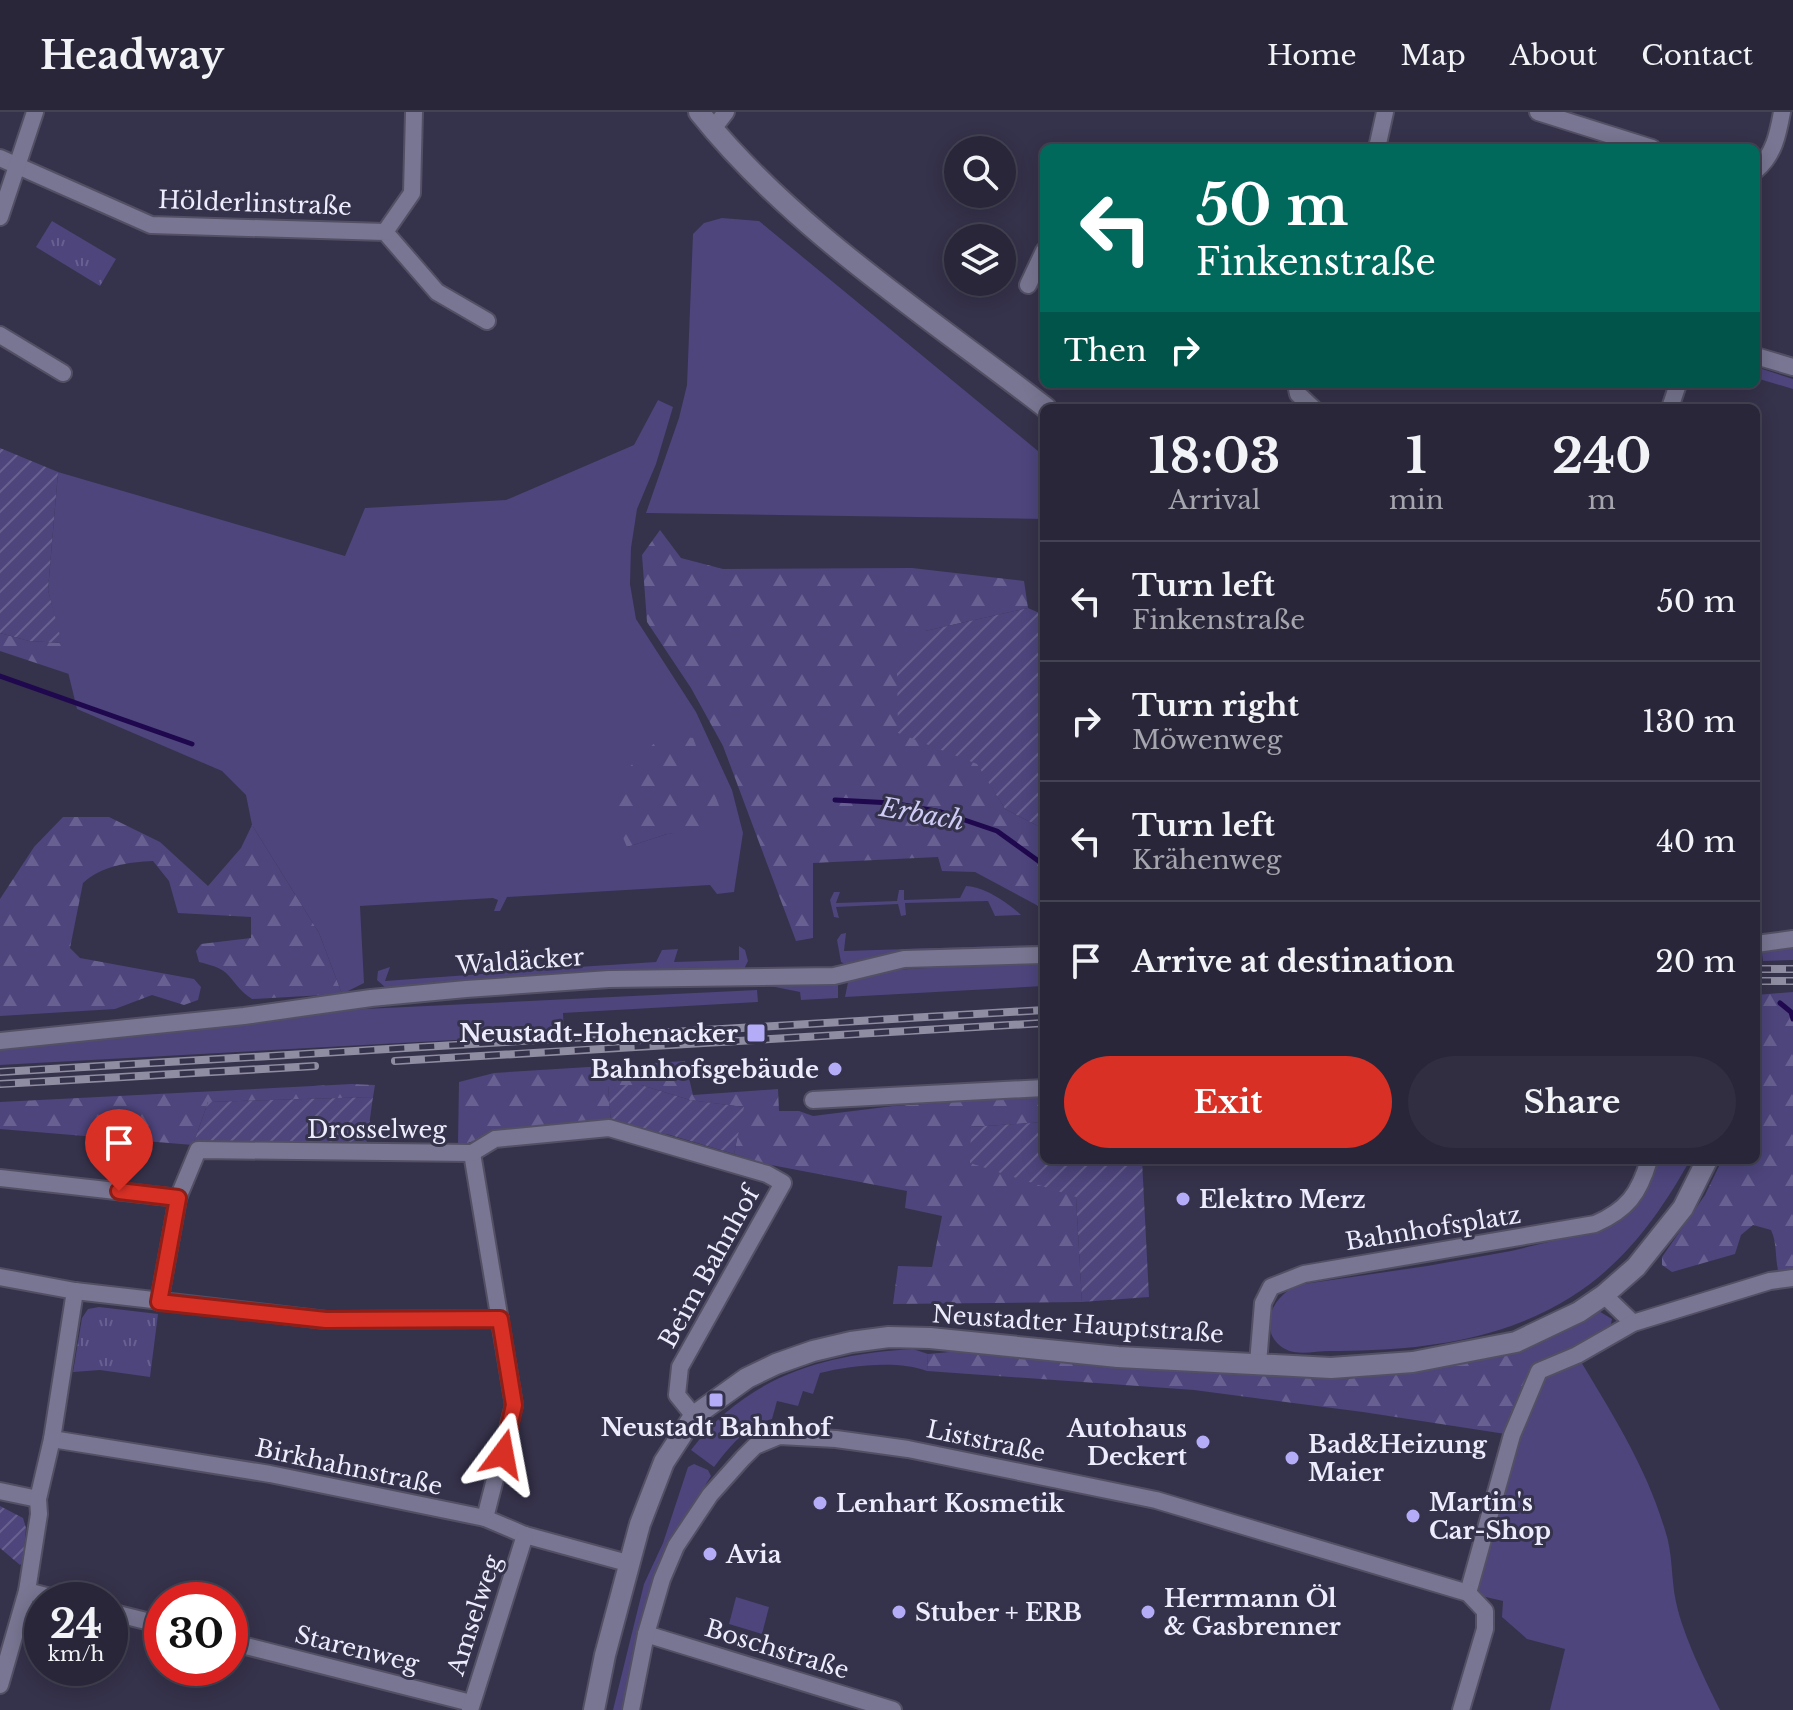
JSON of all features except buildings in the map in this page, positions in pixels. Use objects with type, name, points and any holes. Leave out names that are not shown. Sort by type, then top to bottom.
[{"type":"street","points":[[0,217],[35,112]]},
{"type":"street","points":[[385,232],[412,193],[414,112]]},
{"type":"street","points":[[699,112],[789,207],[1041,404]]},
{"type":"street","points":[[713,129],[726,112]]},
{"type":"street","points":[[1378,144],[1385,112]]},
{"type":"street","points":[[1538,112],[1639,144]]},
{"type":"street","points":[[1760,167],[1767,161],[1778,135],[1782,112]]},
{"type":"street","name":"Hölderlinstraße","points":[[0,158],[151,225],[385,232],[437,292],[487,321]]},
{"type":"street","points":[[1028,285],[1040,260]]},
{"type":"street","points":[[0,335],[63,373]]},
{"type":"street","points":[[1760,357],[1793,367]]},
{"type":"street","points":[[1297,388],[1298,394],[1309,404]]},
{"type":"street","points":[[1760,943],[1793,939]]},
{"type":"street","name":"Waldäcker","points":[[0,1041],[466,989],[609,979],[834,976],[904,959],[1040,955]]},
{"type":"street","points":[[813,1100],[1040,1088]]},
{"type":"street","name":"Drosselweg","points":[[178,1198],[198,1150],[472,1153],[495,1139],[609,1128],[754,1170],[783,1183]]},
{"type":"street","points":[[472,1153],[514,1405],[485,1518]]},
{"type":"street","name":"Bahnhofsplatz","points":[[1258,1363],[1263,1303],[1271,1287],[1304,1274],[1595,1224],[1616,1215],[1631,1201],[1647,1164]]},
{"type":"street","name":"Neustadter Hauptstraße","points":[[594,1710],[605,1655],[640,1524],[664,1462],[694,1416],[747,1378],[776,1364],[851,1342],[889,1337],[930,1338],[1118,1357],[1331,1368],[1413,1362],[1516,1342],[1557,1325],[1604,1295],[1636,1267],[1683,1208],[1705,1164]]},
{"type":"street","points":[[0,1178],[178,1198],[159,1302]]},
{"type":"street","name":"Beim Bahnhof","points":[[694,1416],[677,1395],[680,1367],[783,1183]]},
{"type":"street","points":[[0,1277],[75,1291],[326,1320],[500,1319]]},
{"type":"street","points":[[1461,1710],[1485,1629],[1485,1611],[1468,1593],[1512,1435],[1539,1371],[1577,1355],[1633,1323],[1770,1281],[1793,1278]]},
{"type":"street","points":[[28,1582],[39,1514],[38,1499],[52,1439],[75,1291]]},
{"type":"street","points":[[1604,1295],[1633,1323]]},
{"type":"street","name":"Liststraße","points":[[631,1710],[646,1634],[662,1579],[676,1546],[723,1480],[755,1446],[779,1436],[836,1439],[908,1449],[1156,1500],[1468,1593]]},
{"type":"street","name":"Birkhahnstraße","points":[[52,1439],[270,1474],[485,1518],[525,1535],[631,1564]]},
{"type":"street","points":[[0,1491],[38,1499]]},
{"type":"street","name":"Amselweg","points":[[470,1706],[525,1535]]},
{"type":"street","points":[[0,1685],[24,1601]]},
{"type":"street","name":"Boschstraße","points":[[646,1634],[893,1710]]},
{"type":"street","name":"Starenweg","points":[[248,1647],[470,1706]]},
{"type":"green space","points":[[722,218],[759,221],[1038,451],[1040,519],[646,513],[679,418],[687,385],[693,234],[704,223]]},
{"type":"green space","points":[[52,221],[116,259],[100,286],[36,247]]},
{"type":"green space","points":[[1760,368],[1793,379],[1793,389],[1760,379]]},
{"type":"green space","points":[[658,400],[673,407],[656,464],[637,509],[630,584],[636,619],[696,712],[732,790],[743,833],[734,892],[717,894],[710,885],[507,897],[500,911],[494,911],[498,900],[493,898],[360,906],[364,983],[342,994],[319,933],[252,825],[246,795],[222,771],[77,709],[48,590],[58,472],[345,556],[365,508],[506,500],[634,445]],"holes":[[[710,781],[692,830],[667,834],[627,847]]]},
{"type":"green space","points":[[0,448],[58,472],[48,590],[62,643],[29,641],[0,633]]},
{"type":"green space","points":[[660,530],[681,558],[723,569],[912,568],[1024,581],[1028,608],[925,631],[978,764],[1005,809],[1040,827],[1040,907],[975,872],[942,871],[938,857],[813,863],[813,938],[796,941],[723,746],[691,688],[647,622],[642,555]]},
{"type":"green space","points":[[1028,608],[1040,613],[1040,827],[1005,809],[977,764],[898,733],[897,670],[925,631]]},
{"type":"green space","points":[[0,633],[29,641],[62,643],[69,674],[0,651]]},
{"type":"green space","points":[[664,734],[693,738],[728,829],[667,834],[627,847],[611,809],[621,775]]},
{"type":"green space","points":[[63,817],[109,817],[160,842],[208,886],[241,848],[252,825],[319,933],[342,994],[252,999],[223,970],[199,962],[196,951],[201,944],[251,938],[251,917],[178,913],[169,881],[153,861],[107,869],[83,883],[70,948],[80,958],[194,979],[201,987],[198,1000],[184,1005],[152,995],[115,1009],[0,1016],[0,899],[34,847]]},
{"type":"green space","points":[[966,886],[995,896],[1021,915],[995,916],[988,901],[905,903],[906,915],[901,916],[898,904],[836,907],[839,918],[834,917],[830,900],[834,892],[840,892],[836,903],[897,901],[899,890],[904,890],[904,900],[960,898]]},
{"type":"green space","points":[[846,933],[844,951],[1038,945],[1040,941],[1040,947],[904,951],[847,965],[841,962],[837,940]]},
{"type":"green space","points":[[1793,944],[1793,960],[1763,961],[1762,953]]},
{"type":"green space","points":[[739,946],[745,950],[748,961],[740,970],[598,973],[393,988],[386,988],[377,980],[378,971],[390,967],[385,981],[496,973],[502,960],[519,958],[515,971],[656,962],[662,950],[678,949],[674,962],[739,960]]},
{"type":"green space","points":[[1040,962],[1040,986],[845,997],[849,977],[890,970]]},
{"type":"green space","points":[[838,980],[838,998],[801,1000],[800,992],[770,986]]},
{"type":"green space","points":[[757,990],[758,1002],[563,1013],[564,1034],[0,1065],[0,1049],[11,1047],[364,1009]]},
{"type":"green space","points":[[1793,992],[1793,1270],[1778,1270],[1771,1230],[1753,1225],[1741,1235],[1735,1254],[1672,1272],[1662,1265],[1662,1257],[1705,1195],[1720,1164],[1760,1164],[1760,995]]},
{"type":"green space","points":[[685,1061],[693,1095],[778,1089],[779,1111],[799,1111],[813,1116],[893,1106],[1040,1096],[1040,1122],[971,1127],[1076,1197],[1082,1302],[893,1304],[898,1266],[932,1267],[942,1216],[905,1208],[907,1191],[766,1164],[734,1154],[743,1107],[690,1100],[641,1085],[608,1085],[611,1123],[506,1131],[458,1146],[459,1082],[494,1073]]},
{"type":"green space","points":[[375,1085],[373,1097],[208,1102],[193,1145],[0,1129],[0,1102]]},
{"type":"green space","points":[[608,1085],[641,1085],[690,1100],[744,1107],[734,1154],[670,1135],[611,1123]]},
{"type":"green space","points":[[373,1097],[366,1147],[193,1145],[208,1102]]},
{"type":"green space","points":[[1040,1122],[1040,1164],[1142,1164],[1149,1297],[1082,1302],[1076,1197],[970,1163],[971,1127]]},
{"type":"green space","points":[[1652,1164],[1688,1164],[1666,1200],[1624,1253],[1590,1284],[1536,1316],[1479,1336],[1394,1349],[1298,1353],[1281,1347],[1272,1337],[1270,1321],[1273,1308],[1286,1292],[1297,1285],[1511,1251],[1590,1232],[1614,1222]]},
{"type":"green space","points":[[99,1307],[158,1314],[150,1377],[100,1370],[73,1372],[82,1318],[88,1309]]},
{"type":"green space","points":[[1597,1310],[1612,1319],[1608,1338],[1577,1355],[1627,1440],[1657,1506],[1668,1539],[1679,1615],[1720,1710],[1550,1710],[1565,1649],[1527,1639],[1502,1617],[1503,1601],[1468,1593],[1512,1435],[1509,1353],[1562,1332]]},
{"type":"green space","points":[[913,1349],[928,1354],[927,1371],[874,1365],[820,1373],[813,1394],[803,1391],[798,1406],[777,1401],[772,1419],[746,1432],[714,1467],[691,1450],[737,1404],[762,1387],[790,1374],[849,1356]]},
{"type":"green space","points":[[971,1350],[1346,1379],[1426,1370],[1509,1353],[1539,1371],[1512,1435],[1194,1390],[927,1371],[928,1354]]},
{"type":"green space","points":[[694,1464],[708,1470],[711,1476],[674,1536],[625,1710],[613,1710],[644,1584],[663,1543],[688,1467]]},
{"type":"green space","points":[[0,1506],[23,1518],[26,1528],[23,1562],[20,1565],[0,1548]]},
{"type":"green space","points":[[736,1597],[769,1607],[762,1634],[729,1624]]},
{"type":"waterway","points":[[0,676],[192,744]]},
{"type":"waterway","name":"Erbach","points":[[835,800],[892,803],[941,812],[997,831],[1040,862]]},
{"type":"waterway","name":"Erbach","points":[[1780,1003],[1791,1012],[1793,1019]]},
{"type":"railway","points":[[1760,969],[1793,969]]},
{"type":"railway","points":[[1760,981],[1793,981]]},
{"type":"railway","points":[[0,1072],[1040,1010]]},
{"type":"railway","points":[[395,1061],[1040,1023]]},
{"type":"railway","points":[[0,1084],[315,1066]]},
{"type":"place","name":"Neustadt-Hohenacker","points":[[756,1033]]},
{"type":"place","name":"Bahnhofsgebäude","points":[[835,1069]]},
{"type":"place","name":"Elektro Merz","points":[[1183,1199]]},
{"type":"place","name":"Neustadt Bahnhof","points":[[716,1400]]},
{"type":"place","name":"Autohaus Deckert","points":[[1203,1442]]},
{"type":"place","name":"Bad&Heizung Maier","points":[[1292,1458]]},
{"type":"place","name":"Lenhart Kosmetik","points":[[820,1503]]},
{"type":"place","name":"Martin's Car-Shop","points":[[1413,1516]]},
{"type":"place","name":"Avia","points":[[710,1554]]},
{"type":"place","name":"Stuber + ERB","points":[[899,1612]]},
{"type":"place","name":"Herrmann Öl & Gasbrenner","points":[[1148,1612]]},
{"type":"route","points":[[119,1191],[178,1198],[159,1302],[326,1320],[500,1319],[514,1405],[503,1454]]}]
